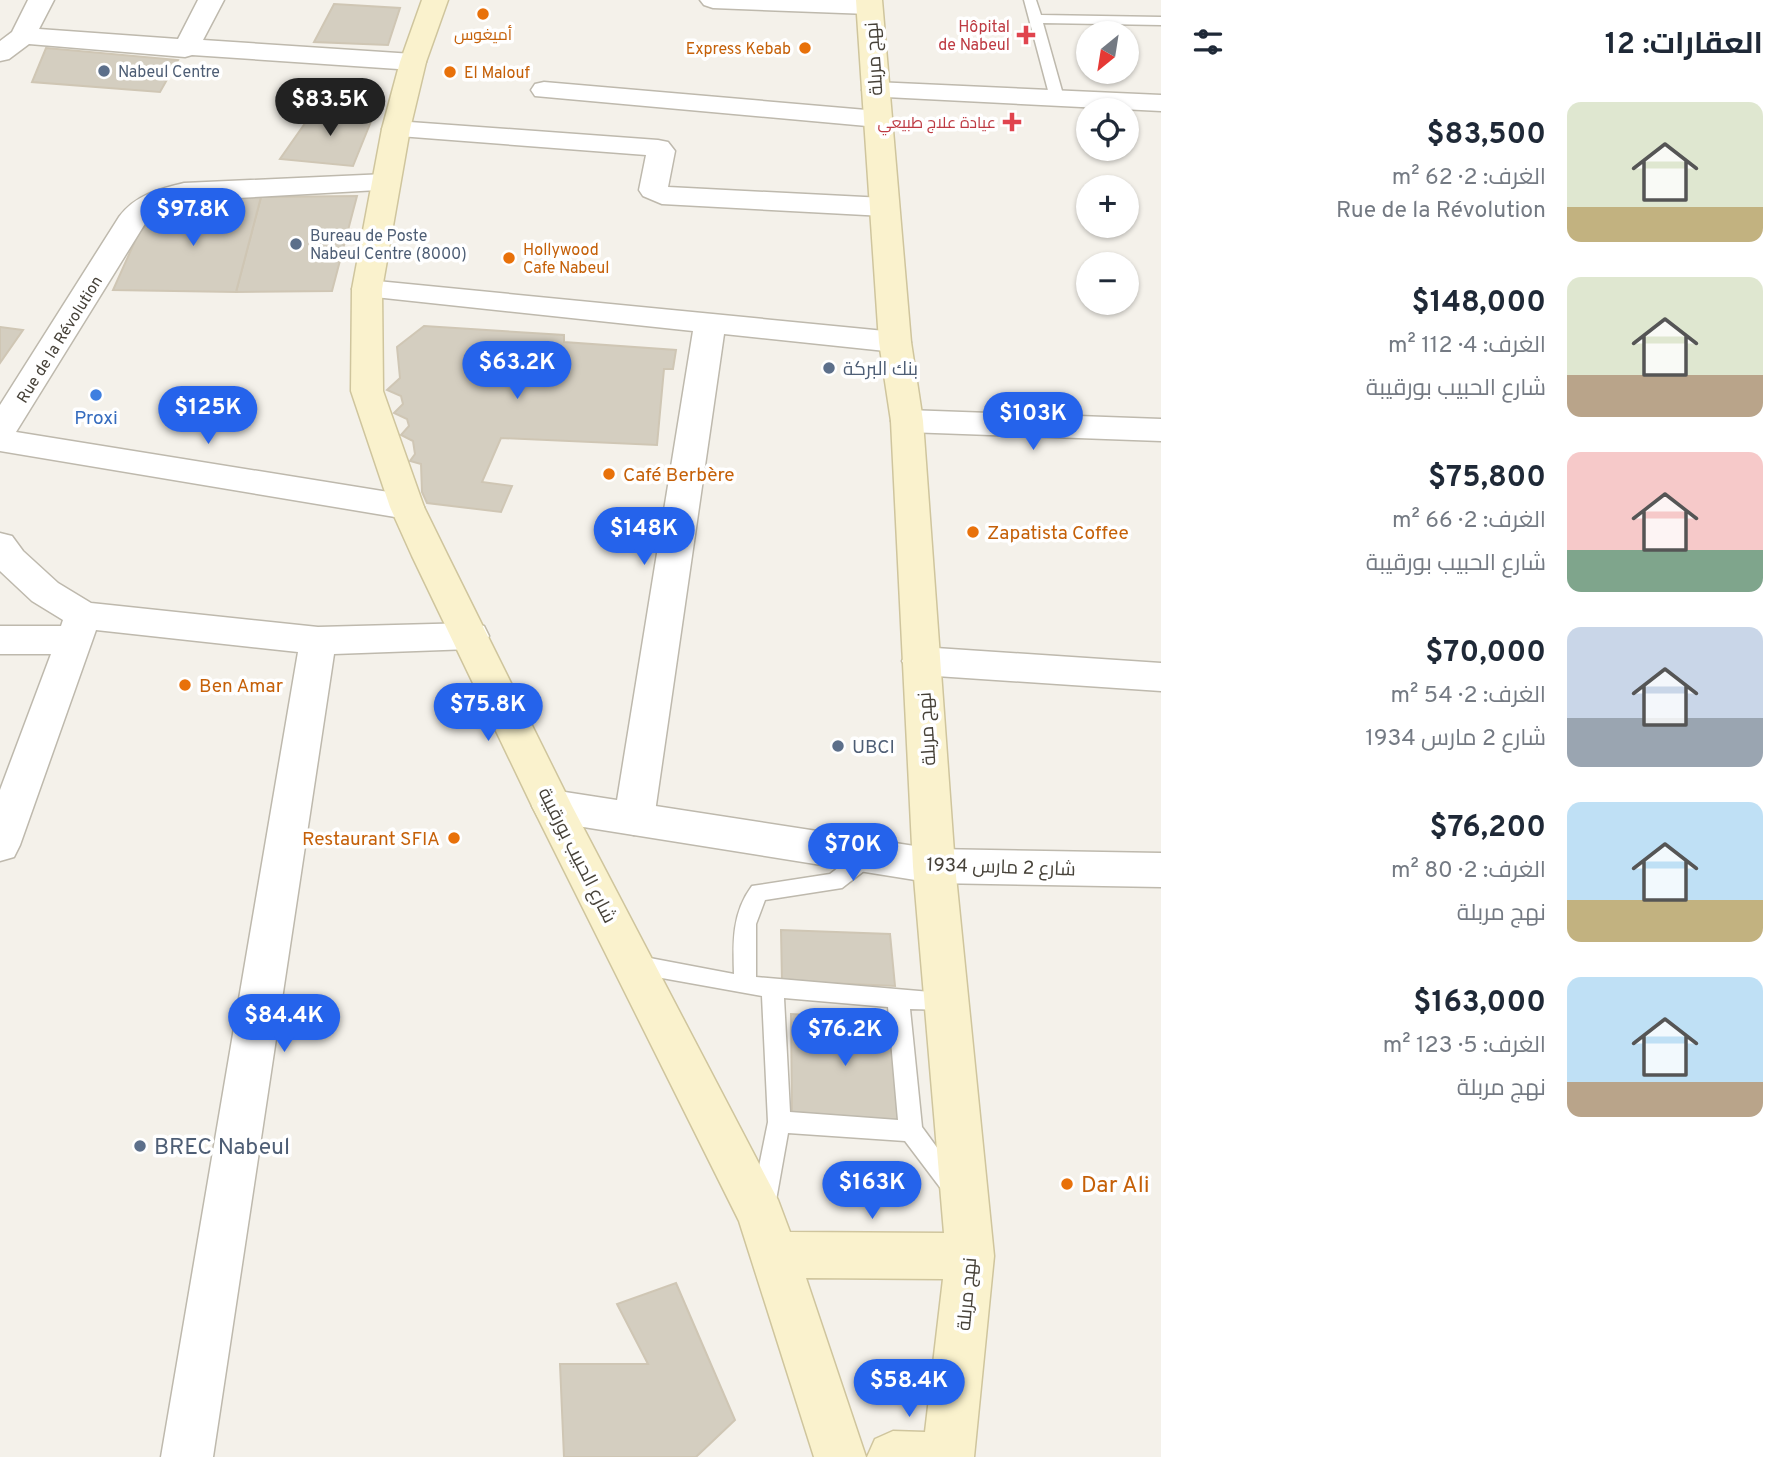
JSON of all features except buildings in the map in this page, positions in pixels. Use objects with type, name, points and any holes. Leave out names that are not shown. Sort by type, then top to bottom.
[{"type":"main road","name":"شارع الحبيب بورقيبة","points":[[435,0],[413,62],[396,129],[367,289],[367,391],[407,507],[552,806],[768,1236],[840,1457]]},
{"type":"main road","name":"نهج مربلة","points":[[869,3],[895,342],[907,421],[934,866],[970,1256],[948,1457]]},
{"type":"main road","points":[[768,1236],[970,1256]]},
{"type":"main road","points":[[893,1457],[922,1457]]},
{"type":"street","points":[[0,53],[23,36],[41,0]]},
{"type":"street","points":[[185,49],[212,0]]},
{"type":"street","points":[[713,0],[869,3]]},
{"type":"street","points":[[23,36],[185,49],[413,62]]},
{"type":"street","points":[[544,90],[877,104],[1057,98],[1161,103]]},
{"type":"street","points":[[396,129],[658,148],[661,151],[653,190],[662,195],[884,206]]},
{"type":"street","name":"Rue de la Révolution","points":[[0,431],[134,217],[150,202],[184,192],[386,183]]},
{"type":"street","points":[[367,289],[895,342]]},
{"type":"street","points":[[634,819],[710,324]]},
{"type":"street","points":[[907,421],[1161,430]]},
{"type":"street","points":[[0,440],[407,507]]},
{"type":"street","points":[[0,545],[10,560],[78,627]]},
{"type":"street","points":[[0,640],[78,627],[318,641],[471,636]]},
{"type":"street","points":[[0,845],[78,627]]},
{"type":"street","points":[[187,1457],[318,641]]},
{"type":"street","points":[[921,661],[1161,677]]},
{"type":"street","name":"شارع 2 مارس 1934","points":[[552,806],[934,866],[1161,870]]},
{"type":"lane","points":[[1030,0],[1057,98]]},
{"type":"lane","points":[[1036,19],[1161,21]]},
{"type":"lane","points":[[745,985],[746,920],[753,898],[759,892],[835,882],[871,854]]},
{"type":"lane","points":[[633,964],[745,985],[946,1001]]},
{"type":"lane","points":[[768,1236],[779,1122],[772,988]]},
{"type":"lane","points":[[898,999],[911,1131],[965,1202]]},
{"type":"lane","points":[[779,1122],[911,1131]]},
{"type":"place","name":"أميغوس","points":[[483,14]]},
{"type":"place","name":"Hôpital de Nabeul","points":[[1026,35]]},
{"type":"place","name":"Express Kebab","points":[[805,48]]},
{"type":"place","name":"Nabeul Centre","points":[[104,71]]},
{"type":"place","name":"El Malouf","points":[[450,72]]},
{"type":"place","name":"عيادة علاج طبيعي","points":[[1012,122]]},
{"type":"place","name":"Bureau de Poste Nabeul Centre (8000)","points":[[296,244]]},
{"type":"place","name":"Hollywood Cafe Nabeul","points":[[509,258]]},
{"type":"place","name":"بنك البركة","points":[[829,368]]},
{"type":"place","name":"Proxi","points":[[96,395]]},
{"type":"place","name":"Café Berbère","points":[[609,474]]},
{"type":"place","name":"Zapatista Coffee","points":[[973,532]]},
{"type":"place","name":"Ben Amar","points":[[185,685]]},
{"type":"place","name":"UBCI","points":[[838,746]]},
{"type":"place","name":"Restaurant SFIA","points":[[454,838]]},
{"type":"place","name":"BREC Nabeul","points":[[140,1146]]},
{"type":"place","name":"Dar Ali","points":[[1067,1184]]}]
